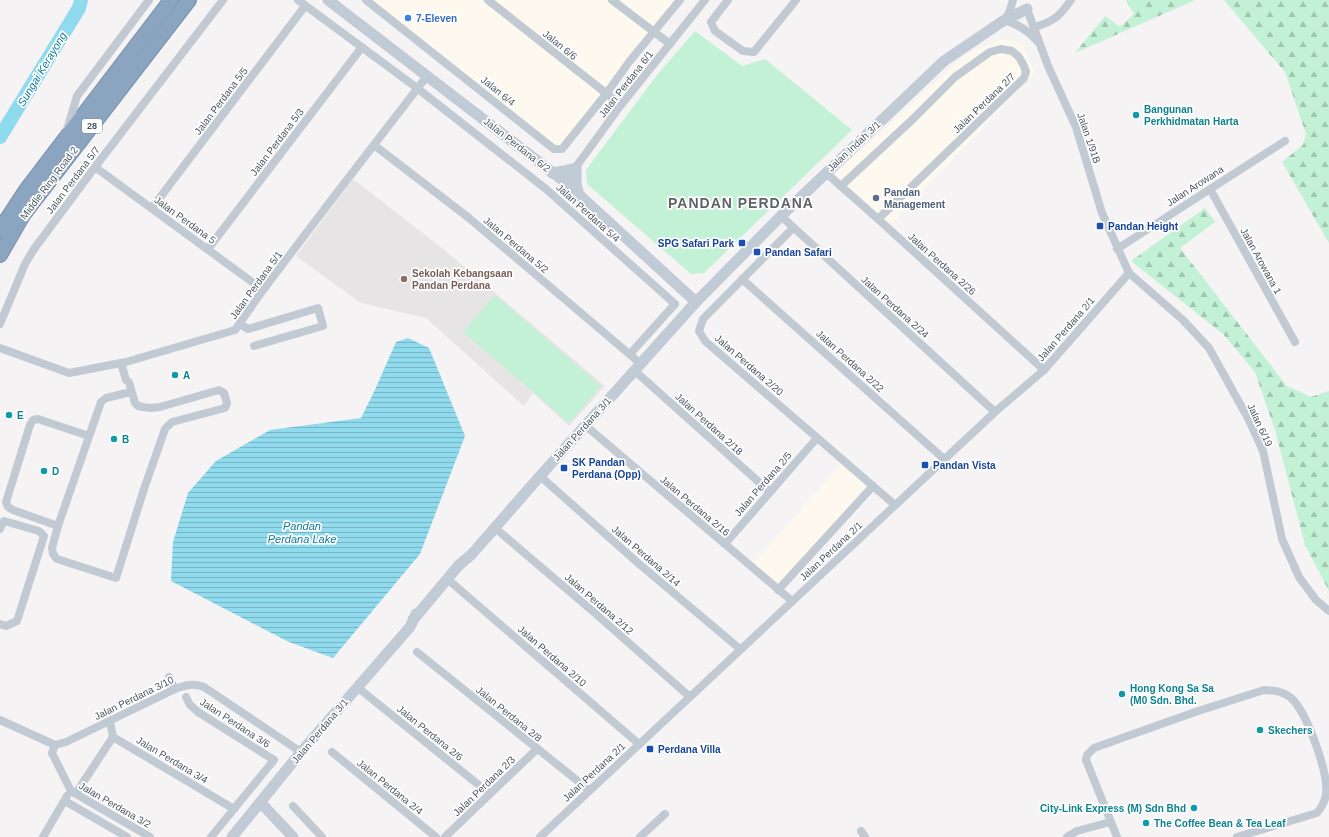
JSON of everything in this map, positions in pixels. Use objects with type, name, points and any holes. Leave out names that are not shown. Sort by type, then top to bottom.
[{"type":"highway","name":"Middle Ring Road 2","points":[[0,230],[26,190],[171,0]]},
{"type":"highway","name":"Middle Ring Road 2","points":[[0,255],[24,216],[189,0]]},
{"type":"street","points":[[64,141],[77,96],[149,0]]},
{"type":"street","name":"Jalan Perdana 5/7","points":[[0,324],[25,264],[34,249],[223,0]]},
{"type":"street","name":"Jalan Perdana 5/4","points":[[298,0],[417,88],[546,189],[675,304],[630,354]]},
{"type":"street","name":"Jalan Perdana 6/2","points":[[328,0],[565,182],[696,302]]},
{"type":"street","name":"Jalan 6/4","points":[[366,0],[554,149],[562,149],[606,94]]},
{"type":"street","name":"Jalan 6/6","points":[[488,0],[621,105]]},
{"type":"street","points":[[612,0],[670,44]]},
{"type":"street","points":[[606,94],[629,62],[680,0]]},
{"type":"street","name":"Jalan Perdana 6/1","points":[[565,182],[621,105],[705,0]]},
{"type":"street","points":[[728,0],[711,22],[716,31],[743,51],[754,52],[795,0]]},
{"type":"street","points":[[1013,0],[1005,20],[1018,24],[1030,32],[1040,44]]},
{"type":"street","points":[[1034,27],[1047,23],[1061,14],[1071,0]]},
{"type":"street","name":"Jalan Perdana 5/5","points":[[152,208],[305,6]]},
{"type":"street","name":"Jalan Indah 3/1","points":[[696,302],[781,216],[944,61],[1005,20],[1027,10]]},
{"type":"street","name":"Jalan 1/91B","points":[[1027,10],[1076,127],[1102,213],[1128,273]]},
{"type":"street","name":"Jalan Perdana 5/3","points":[[208,249],[362,47]]},
{"type":"street","name":"Jalan Perdana 2/7","points":[[841,186],[956,77],[990,52],[1001,49],[1012,51],[1019,57],[1026,72],[1024,78],[878,219]]},
{"type":"street","name":"Jalan Perdana 5/1","points":[[0,348],[69,373],[124,362],[235,330],[263,290],[427,76]]},
{"type":"street","name":"Jalan Arowana","points":[[1117,249],[1285,141]]},
{"type":"street","name":"Jalan Perdana 5/2","points":[[374,145],[468,218],[630,354],[638,367]]},
{"type":"street","name":"Jalan Perdana 5","points":[[95,167],[263,290]]},
{"type":"street","points":[[552,172],[576,168],[576,184],[579,195]]},
{"type":"street","name":"Jalan Perdana 2/26","points":[[826,173],[1044,370]]},
{"type":"street","name":"Jalan Arowana 1","points":[[1210,189],[1295,342]]},
{"type":"street","name":"Jalan Perdana 2/24","points":[[781,216],[995,412]]},
{"type":"street","name":"Jalan Perdana 2/20","points":[[793,228],[703,319],[699,331],[705,341],[895,505]]},
{"type":"street","name":"Jalan Perdana 2/1","points":[[540,837],[944,459],[995,412],[1044,370],[1128,273]]},
{"type":"street","name":"Jalan 6/19","points":[[1128,273],[1183,320],[1209,348],[1249,420],[1262,451],[1282,539],[1299,577],[1316,600],[1329,611]]},
{"type":"street","name":"Jalan Perdana 2/22","points":[[742,279],[944,459]]},
{"type":"street","name":"Jalan Perdana 3/1","points":[[232,837],[301,752],[412,623],[418,607],[450,567],[459,565],[468,558],[696,302]]},
{"type":"street","points":[[240,324],[248,329],[318,308],[323,326],[254,346]]},
{"type":"street","points":[[246,316],[252,321],[255,327]]},
{"type":"street","points":[[124,362],[130,378],[129,382],[131,392],[135,403],[138,406],[151,408],[219,390],[224,393],[227,403],[225,408],[172,422],[168,426],[144,489],[116,578],[57,559],[53,554],[52,548],[58,526],[101,402],[106,398],[131,392]]},
{"type":"street","name":"Jalan Perdana 2/18","points":[[638,367],[770,492]]},
{"type":"street","points":[[58,526],[13,510],[8,507],[6,502],[30,425],[33,420],[38,419],[89,436]]},
{"type":"street","name":"Jalan Perdana 2/16","points":[[586,426],[792,601]]},
{"type":"street","name":"Jalan Perdana 2/5","points":[[725,544],[817,438]]},
{"type":"street","name":"Jalan Perdana 2/14","points":[[540,476],[638,563],[740,649]]},
{"type":"street","name":"Jalan Perdana 2/1","points":[[778,590],[873,486]]},
{"type":"street","points":[[0,529],[3,522],[8,522],[39,532],[44,536],[17,621],[6,626],[0,624]]},
{"type":"street","name":"Jalan Perdana 2/12","points":[[495,528],[690,697]]},
{"type":"street","name":"Jalan Perdana 3/1","points":[[412,623],[417,624],[464,568],[468,558]]},
{"type":"street","name":"Jalan Perdana 2/10","points":[[452,583],[639,744]]},
{"type":"street","name":"Jalan Perdana 2/8","points":[[417,652],[589,790]]},
{"type":"street","points":[[169,677],[175,689]]},
{"type":"street","name":"Jalan Perdana 3/10","points":[[55,745],[66,742],[110,722],[175,689],[192,684],[204,687],[301,752]]},
{"type":"street","name":"Jalan Perdana 2/6","points":[[357,687],[490,794]]},
{"type":"street","points":[[1117,837],[1086,760],[1087,755],[1094,748],[1195,712],[1264,690],[1274,690],[1286,694],[1294,701],[1309,724],[1326,778],[1327,792],[1324,805],[1317,812],[1237,837]]},
{"type":"street","name":"Jalan Perdana 3/6","points":[[186,697],[190,705],[198,712],[274,760],[211,837]]},
{"type":"street","points":[[0,720],[55,745]]},
{"type":"street","points":[[43,837],[65,801],[113,737],[110,722]]},
{"type":"street","name":"Jalan Perdana 3/4","points":[[113,737],[234,809]]},
{"type":"street","name":"Jalan Perdana 3/2","points":[[55,745],[52,753],[73,792],[150,837]]},
{"type":"street","name":"Jalan Perdana 2/3","points":[[445,837],[537,749]]},
{"type":"street","name":"Jalan Perdana 2/4","points":[[332,752],[436,837]]},
{"type":"street","points":[[65,801],[127,837]]},
{"type":"street","points":[[260,802],[293,837]]},
{"type":"street","points":[[293,806],[322,837]]},
{"type":"street","points":[[645,836],[665,814]]},
{"type":"street","points":[[1067,837],[1077,831],[1110,822]]},
{"type":"shaded area","points":[[370,0],[678,0],[561,146],[555,145]]},
{"type":"shaded area","points":[[1002,39],[1023,44],[1034,73],[890,225],[835,174],[965,55]]},
{"type":"shaded area","name":"Sekolah Kebangsaan Pandan Perdana","points":[[353,179],[442,248],[605,386],[569,426],[533,393],[524,406],[426,318],[361,303],[296,256]]},
{"type":"shaded area","points":[[842,463],[868,487],[778,584],[753,563]]},
{"type":"green space","points":[[1126,0],[1195,0],[1075,53],[1105,16],[1120,27],[1134,14]]},
{"type":"green space","points":[[1224,0],[1329,0],[1329,243],[1282,162],[1303,145],[1306,134],[1285,72]]},
{"type":"green space","points":[[695,31],[742,66],[765,59],[852,130],[704,273],[691,274],[587,184],[586,170],[657,75]]},
{"type":"green space","points":[[1205,208],[1215,222],[1180,248],[1287,386],[1311,397],[1329,391],[1329,591],[1305,545],[1275,430],[1255,372],[1223,334],[1131,261]]},
{"type":"green space","points":[[495,295],[601,386],[569,423],[463,332]]},
{"type":"water","name":"Pandan Perdana Lake","points":[[408,338],[429,348],[465,436],[420,554],[333,658],[289,642],[171,581],[173,542],[188,493],[216,461],[270,430],[361,418],[396,342]]},
{"type":"waterway","name":"Sungai Kerayong","points":[[0,137],[79,8],[81,0]]},
{"type":"place","name":"7-Eleven","points":[[408,18]]},
{"type":"place","name":"Bangunan Perkhidmatan Harta","points":[[1136,115]]},
{"type":"place","name":"Pandan Management","points":[[876,198]]},
{"type":"place","name":"Pandan Height","points":[[1100,226]]},
{"type":"place","name":"SPG Safari Park","points":[[742,243]]},
{"type":"place","name":"Pandan Safari","points":[[757,252]]},
{"type":"place","name":"Sekolah Kebangsaan Pandan Perdana","points":[[404,279]]},
{"type":"place","name":"A","points":[[175,375]]},
{"type":"place","name":"E","points":[[9,415]]},
{"type":"place","name":"B","points":[[114,439]]},
{"type":"place","name":"Pandan Vista","points":[[925,465]]},
{"type":"place","name":"SK Pandan Perdana (Opp)","points":[[564,468]]},
{"type":"place","name":"D","points":[[44,471]]},
{"type":"place","name":"Hong Kong Sa Sa (M0 Sdn. Bhd.","points":[[1122,694]]},
{"type":"place","name":"Skechers","points":[[1260,730]]},
{"type":"place","name":"Perdana Villa","points":[[650,749]]},
{"type":"place","name":"City-Link Express (M) Sdn Bhd","points":[[1194,808]]},
{"type":"place","name":"The Coffee Bean & Tea Leaf","points":[[1146,823]]},
{"type":"district","name":"PANDAN PERDANA","points":[[741,203]]}]
